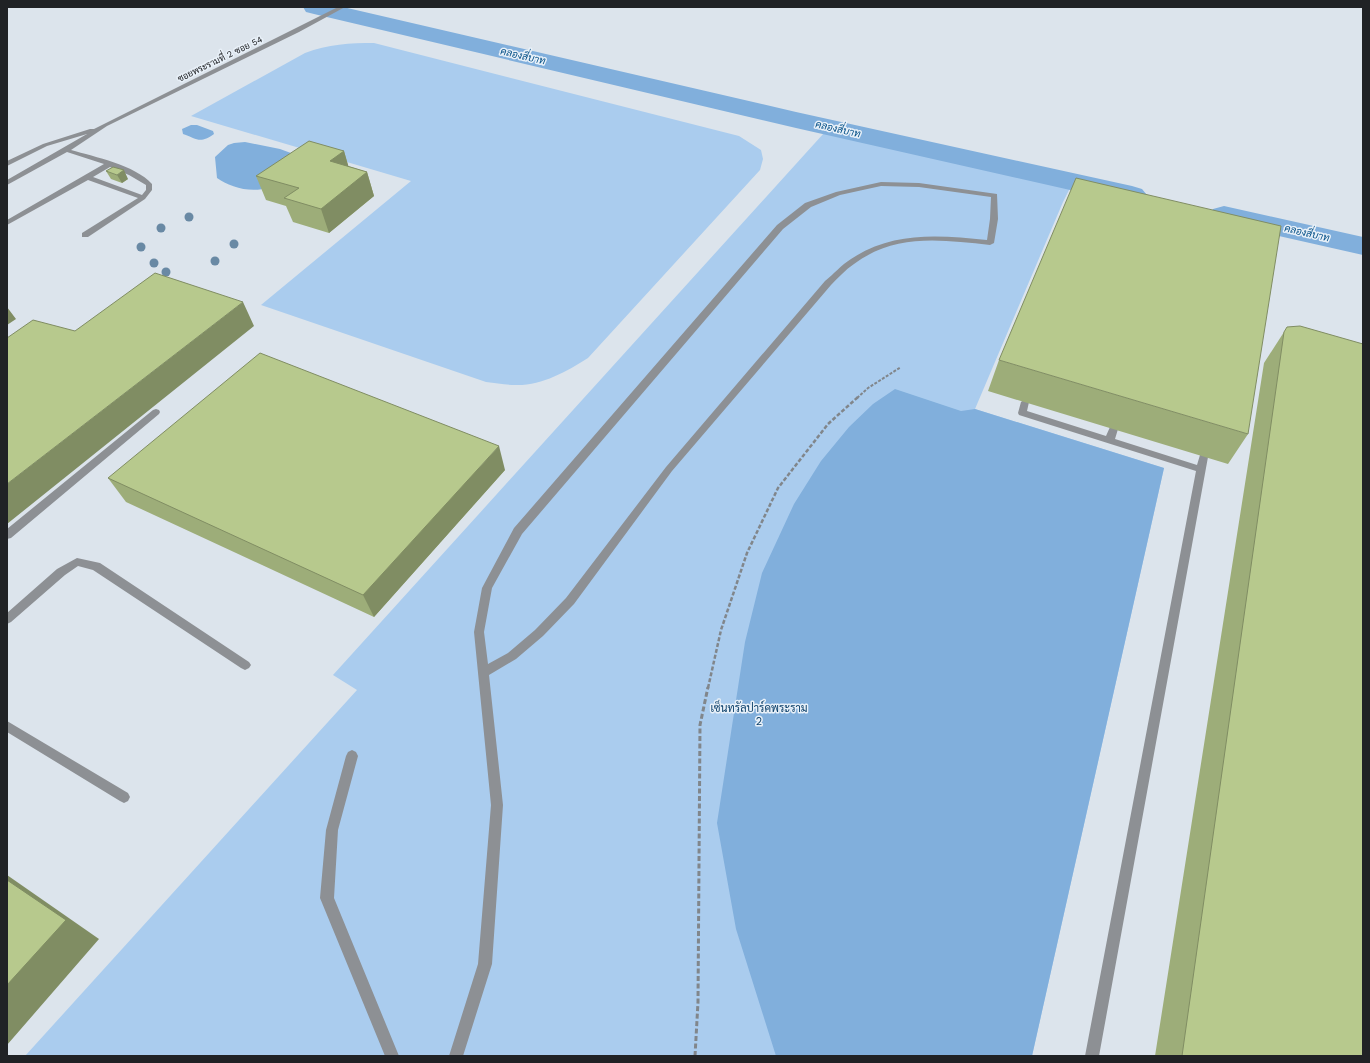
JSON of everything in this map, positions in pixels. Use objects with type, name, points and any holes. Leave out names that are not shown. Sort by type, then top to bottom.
[{"type":"street","name":"ซอยพระรามที่ 2 ซอย 54","points":[[7,183],[66,150],[105,125],[297,31],[342,7]]},
{"type":"street","name":"ซอยพระรามที่ 2 ซอย 54","points":[[7,164],[45,145],[105,125]]},
{"type":"street","points":[[66,150],[143,179],[150,184],[149,190],[143,198],[85,235]]},
{"type":"street","points":[[7,224],[108,165]]},
{"type":"street","points":[[87,177],[143,198]]},
{"type":"street","points":[[456,1056],[485,964],[496,813],[479,632],[487,588],[518,531],[780,227],[808,205],[838,193],[881,184],[919,185],[995,195],[994,219],[990,243],[930,236],[901,239],[882,245],[856,258],[828,283],[669,468],[570,601],[512,656],[483,673]]},
{"type":"street","points":[[1026,402],[1022,413],[1110,440],[1201,463],[1092,1056]]},
{"type":"street","points":[[7,535],[156,412]]},
{"type":"street","points":[[1110,440],[1113,429]]},
{"type":"street","points":[[7,619],[61,572],[77,562],[96,566],[245,665]]},
{"type":"street","points":[[7,726],[124,797]]},
{"type":"street","points":[[352,756],[332,830],[327,898],[392,1056]]},
{"type":"path","points":[[695,1056],[698,994],[700,725],[721,630],[747,553],[778,488],[828,424],[868,388],[901,367]]},
{"type":"green space","points":[[374,43],[739,136],[761,150],[763,159],[760,170],[588,358],[562,373],[544,381],[525,385],[486,382],[261,305],[411,181],[191,116],[305,53],[339,45]]},
{"type":"green space","name":"เซ็นทรัลปาร์คพระราม 2","points":[[824,133],[1070,188],[975,409],[1164,468],[1032,1056],[25,1056],[357,690],[333,675]]},
{"type":"shaded area","points":[[191,125],[197,125],[213,131],[214,134],[205,139],[198,140],[183,134],[182,129]]},
{"type":"shaded area","points":[[245,142],[280,149],[299,156],[279,178],[268,187],[248,190],[234,187],[217,178],[215,157],[228,145]]},
{"type":"shaded area","points":[[895,389],[961,411],[975,409],[1164,468],[1032,1056],[776,1056],[736,929],[717,823],[745,642],[762,573],[794,504],[821,461],[849,427],[873,404]]},
{"type":"building","points":[[309,141],[344,151],[330,161],[367,172],[321,209],[284,198],[299,188],[256,176]]},
{"type":"building","points":[[113,167],[124,170],[117,175],[106,171]]},
{"type":"building","points":[[1076,178],[1281,226],[1248,434],[999,360]]},
{"type":"building","points":[[155,273],[243,302],[7,484],[7,338],[33,320],[75,331]]},
{"type":"building","points":[[1300,326],[1363,344],[1363,1056],[1182,1056],[1284,332],[1287,327]]},
{"type":"building","points":[[260,353],[499,446],[363,595],[108,478]]},
{"type":"building","points":[[7,880],[66,920],[7,985]]},
{"type":"waterway","name":"คลองสี่บาท","points":[[314,7],[796,120],[1132,195]]},
{"type":"waterway","name":"คลองสี่บาท","points":[[1224,215],[1363,246]]}]
